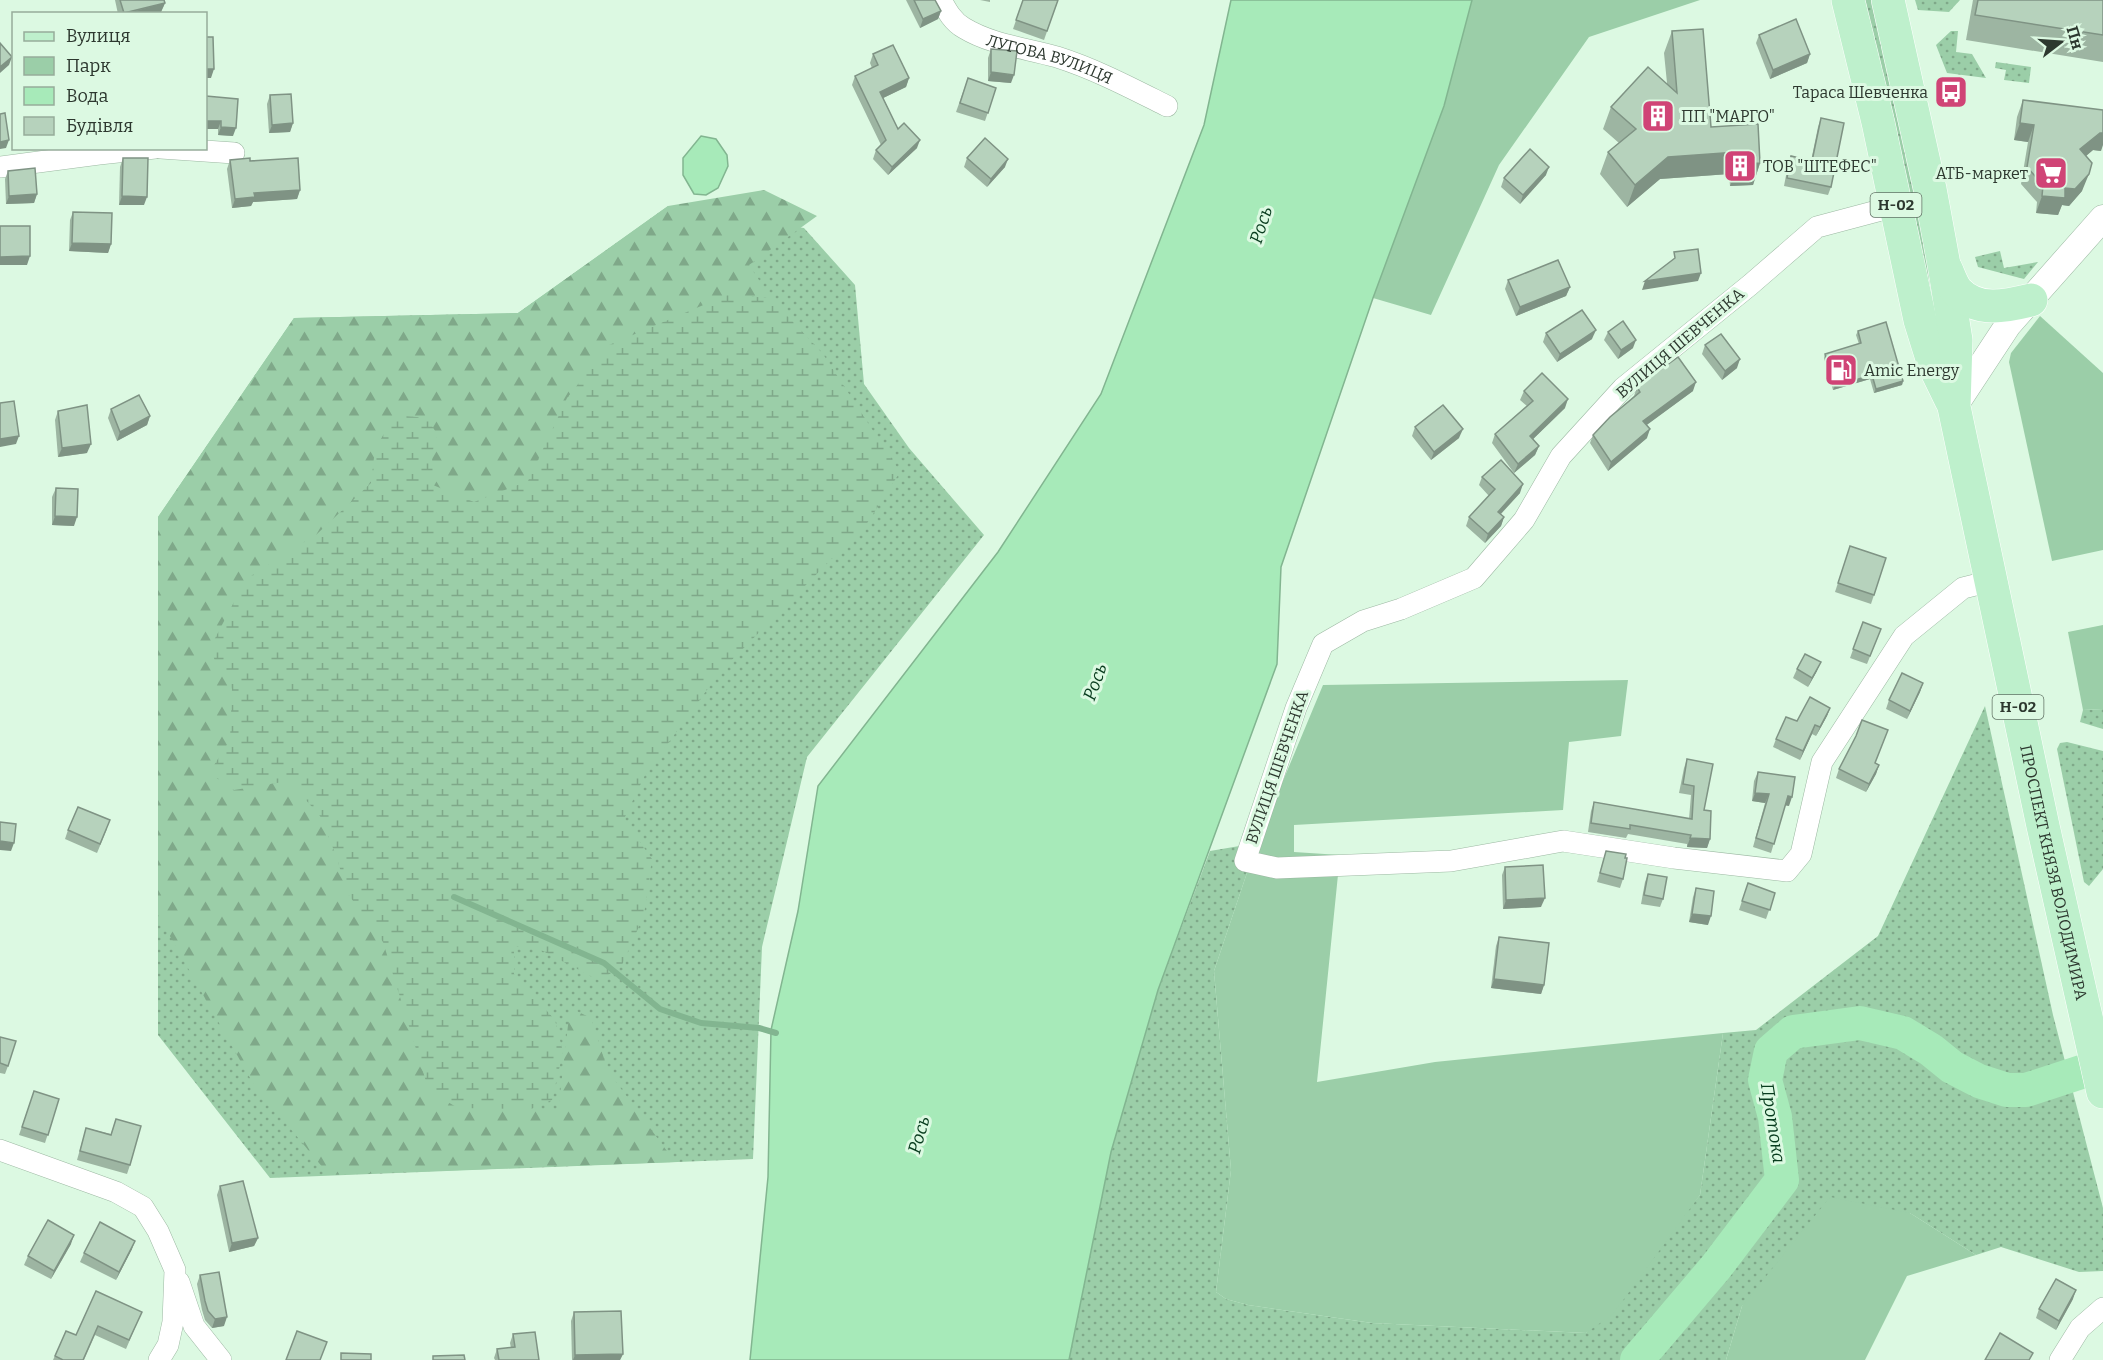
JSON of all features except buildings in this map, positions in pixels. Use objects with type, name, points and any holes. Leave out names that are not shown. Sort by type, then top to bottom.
[{"type":"main road","name":"ПРОСПЕКТ КНЯЗЯ ВОЛОДИМИРА","points":[[1848,0],[1920,320],[1934,365],[1954,407]]},
{"type":"main road","name":"ПРОСПЕКТ КНЯЗЯ ВОЛОДИМИРА","points":[[1888,0],[1944,265],[1956,340],[1954,407],[2082,1008],[2103,1092]]},
{"type":"main road","points":[[1944,265],[1957,290],[1974,302],[1990,307],[2007,306],[2031,300]]},
{"type":"street","name":"ЛУГОВА ВУЛИЦЯ","points":[[941,0],[949,15],[963,27],[986,39],[1056,57],[1089,69],[1167,106]]},
{"type":"street","points":[[0,167],[139,150]]},
{"type":"street","points":[[190,150],[234,153]]},
{"type":"street","name":"ВУЛИЦЯ ШЕВЧЕНКА","points":[[1896,206],[1816,226],[1750,285],[1623,388],[1561,456],[1524,520],[1474,578],[1401,609],[1363,621],[1323,644],[1296,708],[1245,861],[1277,868],[1451,861],[1563,841],[1674,858],[1787,871],[1801,854],[1822,762],[1904,636],[1963,588],[1990,581]]},
{"type":"street","points":[[1954,407],[2008,325],[2103,218]]},
{"type":"street","points":[[0,1150],[116,1192],[143,1207],[158,1231],[195,1326],[221,1360]]},
{"type":"street","points":[[159,1360],[168,1345],[173,1322],[174,1270]]},
{"type":"street","points":[[2060,1360],[2080,1328],[2103,1308]]},
{"type":"green space","points":[[1472,0],[1700,0],[1589,37],[1499,165],[1431,315],[1373,298],[1444,106]]},
{"type":"green space","points":[[1861,0],[1876,0],[1944,328],[1937,329]]},
{"type":"green space","points":[[1915,0],[1960,0],[1949,12],[1918,10]]},
{"type":"green space","points":[[1951,31],[1958,31],[1956,52],[1972,54],[1986,78],[1947,73],[1936,45]]},
{"type":"green space","points":[[1996,62],[2031,67],[2029,83],[2004,80],[2006,70],[1995,68]]},
{"type":"green space","points":[[764,190],[817,216],[749,265],[771,298],[727,295],[580,470],[441,662],[531,1109],[558,1112],[570,1008],[591,1018],[608,1071],[675,1162],[329,1175],[254,1085],[158,915],[158,517],[294,318],[518,313],[668,206]]},
{"type":"green space","points":[[668,206],[804,228],[855,285],[864,384],[909,448],[984,535],[807,757],[762,947],[753,1159],[270,1178],[158,1035],[158,517],[294,318],[518,313]]},
{"type":"green space","points":[[2000,251],[2004,268],[2038,262],[2024,279],[1978,267],[1975,257]]},
{"type":"green space","points":[[727,295],[771,298],[823,354],[900,472],[868,522],[720,672],[645,775],[624,819],[652,859],[644,915],[622,965],[600,981],[541,950],[514,946],[514,974],[555,1020],[563,1052],[552,1100],[531,1109],[458,1108],[429,1091],[383,942],[348,894],[320,816],[289,781],[234,790],[209,773],[230,740],[232,689],[215,662],[211,646],[246,579],[317,534],[371,483],[375,449],[395,415],[427,418],[437,434],[432,455],[433,485],[474,502],[528,481],[567,398],[609,345]]},
{"type":"green space","points":[[2040,316],[2103,373],[2103,550],[2052,561],[2009,362],[2011,353]]},
{"type":"green space","points":[[2103,625],[2103,709],[2083,710],[2068,632]]},
{"type":"green space","points":[[1628,680],[1621,736],[1569,742],[1563,810],[1294,825],[1294,852],[1340,855],[1317,1082],[1435,1062],[1723,1033],[1700,1195],[1613,1314],[1586,1333],[1372,1323],[1248,1305],[1226,1299],[1216,1292],[1231,1170],[1214,971],[1257,843],[1323,685]]},
{"type":"green space","points":[[1985,706],[2053,1015],[2103,1208],[2103,1271],[2079,1272],[2001,1247],[1976,1255],[1910,1213],[1742,1306],[1726,1360],[1069,1360],[1111,1152],[1158,990],[1210,851],[1257,843],[1214,971],[1231,1170],[1216,1292],[1226,1299],[1248,1305],[1372,1323],[1586,1333],[1700,1195],[1723,1033],[1756,1030],[1878,936]]},
{"type":"green space","points":[[2103,709],[2103,729],[2080,722],[2083,710]]},
{"type":"green space","points":[[2067,742],[2103,751],[2103,869],[2089,886],[2084,882],[2057,749],[2060,743]]},
{"type":"green space","points":[[1830,1197],[1910,1213],[1976,1255],[1907,1276],[1865,1360],[1726,1360],[1742,1306]]},
{"type":"water","name":"Рось","points":[[1231,0],[1472,0],[1444,106],[1373,298],[1281,567],[1277,664],[1158,990],[1111,1152],[1069,1360],[750,1360],[768,1177],[771,1030],[798,911],[818,786],[998,552],[1101,394],[1204,125]]},
{"type":"water","points":[[701,136],[716,139],[727,155],[728,166],[718,188],[706,195],[694,194],[683,175],[683,158]]},
{"type":"waterway","points":[[454,897],[604,963],[660,1009],[701,1023],[759,1028],[776,1033]]},
{"type":"waterway","name":"Протока","points":[[1637,1360],[1716,1267],[1782,1180],[1775,1117],[1765,1080],[1771,1051],[1793,1032],[1860,1023],[1903,1033],[1931,1050],[1952,1067],[1979,1081],[2007,1090],[2026,1090],[2103,1065]]},
{"type":"place","name":"Тараса Шевченка","points":[[1951,92]]},
{"type":"place","name":"ПП \"МАРГО\"","points":[[1658,116]]},
{"type":"place","name":"ТОВ \"ШТЕФЕС\"","points":[[1740,166]]},
{"type":"place","name":"АТБ-маркет","points":[[2051,173]]},
{"type":"place","name":"Amic Energy","points":[[1841,370]]}]
